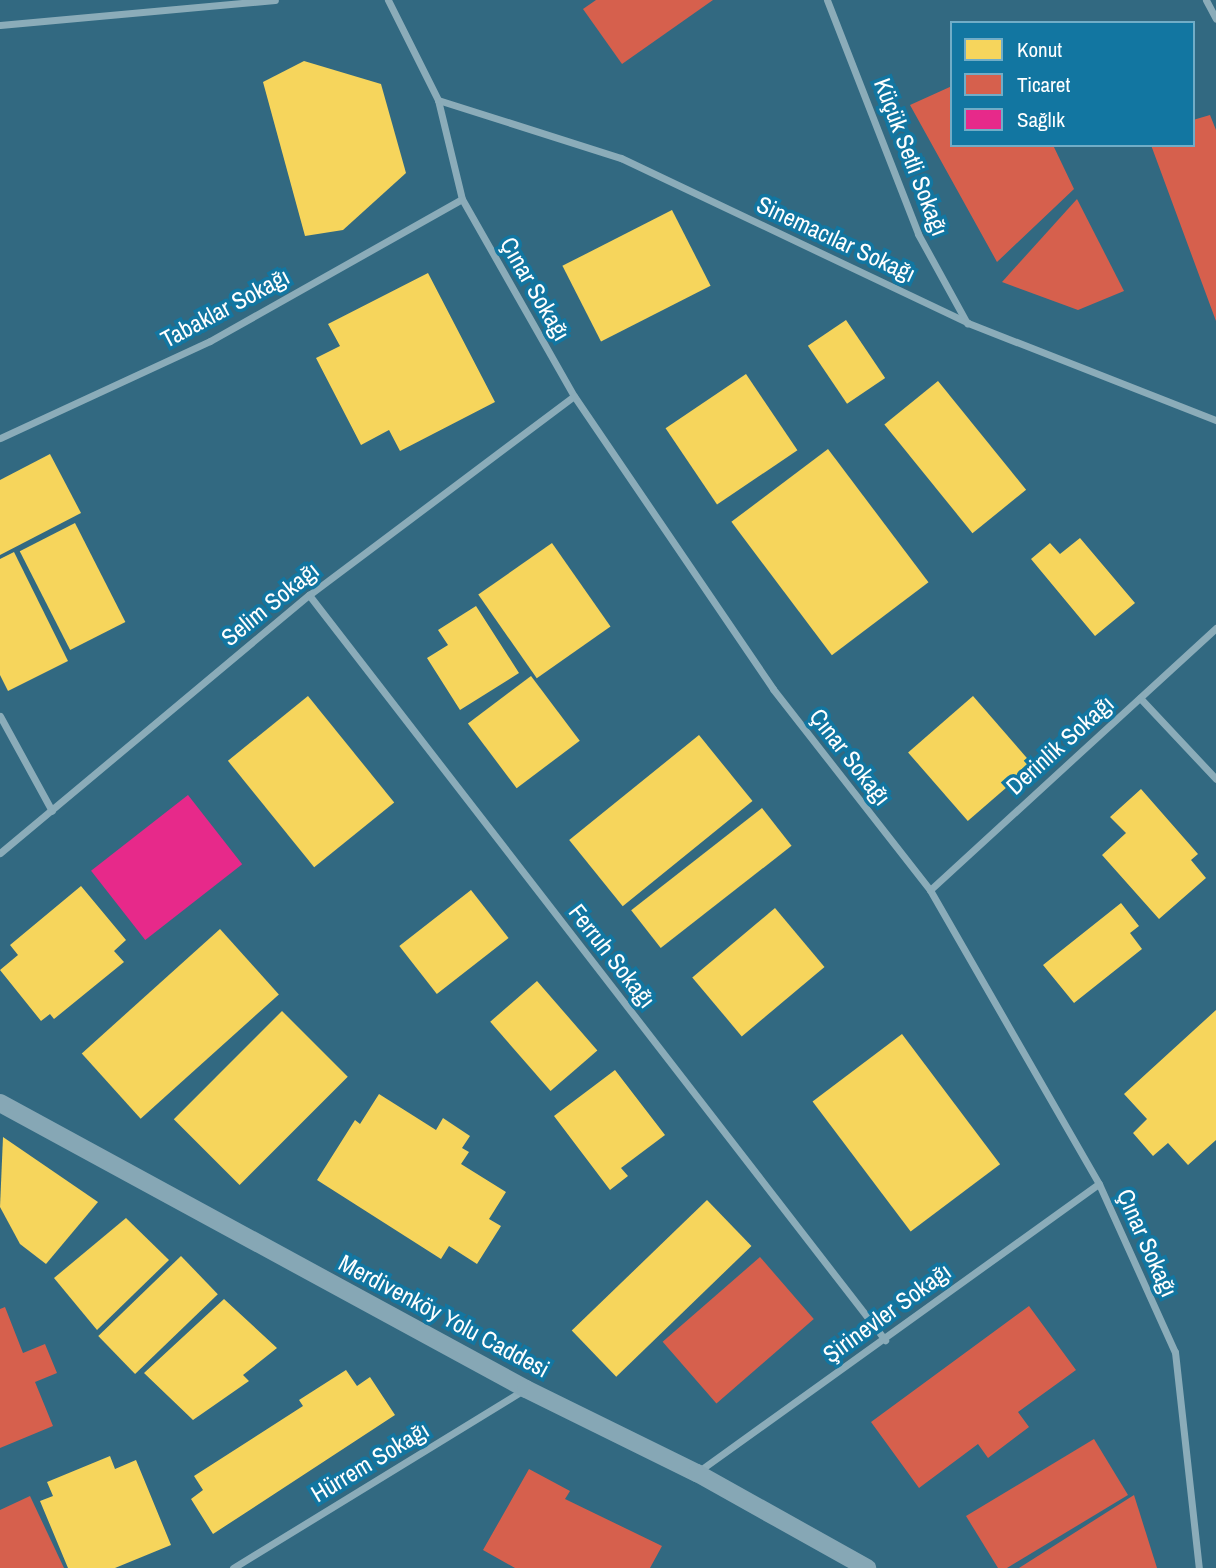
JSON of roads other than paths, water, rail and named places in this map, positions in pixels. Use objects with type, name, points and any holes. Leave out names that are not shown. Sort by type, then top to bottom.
[{"type":"main road","name":"Merdivenköy Yolu Caddesi","points":[[0,1103],[526,1389],[697,1473],[867,1568]]},
{"type":"street","points":[[0,25],[275,0]]},
{"type":"street","name":"Çınar Sokağı","points":[[388,0],[438,100],[462,199],[574,396],[773,689],[930,891],[1099,1184],[1175,1352],[1199,1568]]},
{"type":"street","name":"Küçük Setli Sokağı","points":[[827,0],[918,234],[968,323]]},
{"type":"street","points":[[1206,0],[1216,19]]},
{"type":"street","name":"Sinemacılar Sokağı","points":[[438,100],[621,158],[968,323],[1216,420]]},
{"type":"street","name":"Tabaklar Sokağı","points":[[0,438],[211,341],[462,199]]},
{"type":"street","name":"Selim Sokağı","points":[[0,853],[309,595],[574,396]]},
{"type":"street","name":"Ferruh Sokağı","points":[[309,595],[884,1340]]},
{"type":"street","name":"Derinlik Sokağı","points":[[930,891],[1216,628]]},
{"type":"street","points":[[1140,698],[1216,779]]},
{"type":"street","points":[[0,716],[52,811]]},
{"type":"street","name":"Şirinevler Sokağı","points":[[697,1473],[1099,1184]]},
{"type":"street","name":"Hürrem Sokağı","points":[[233,1568],[526,1389]]}]
